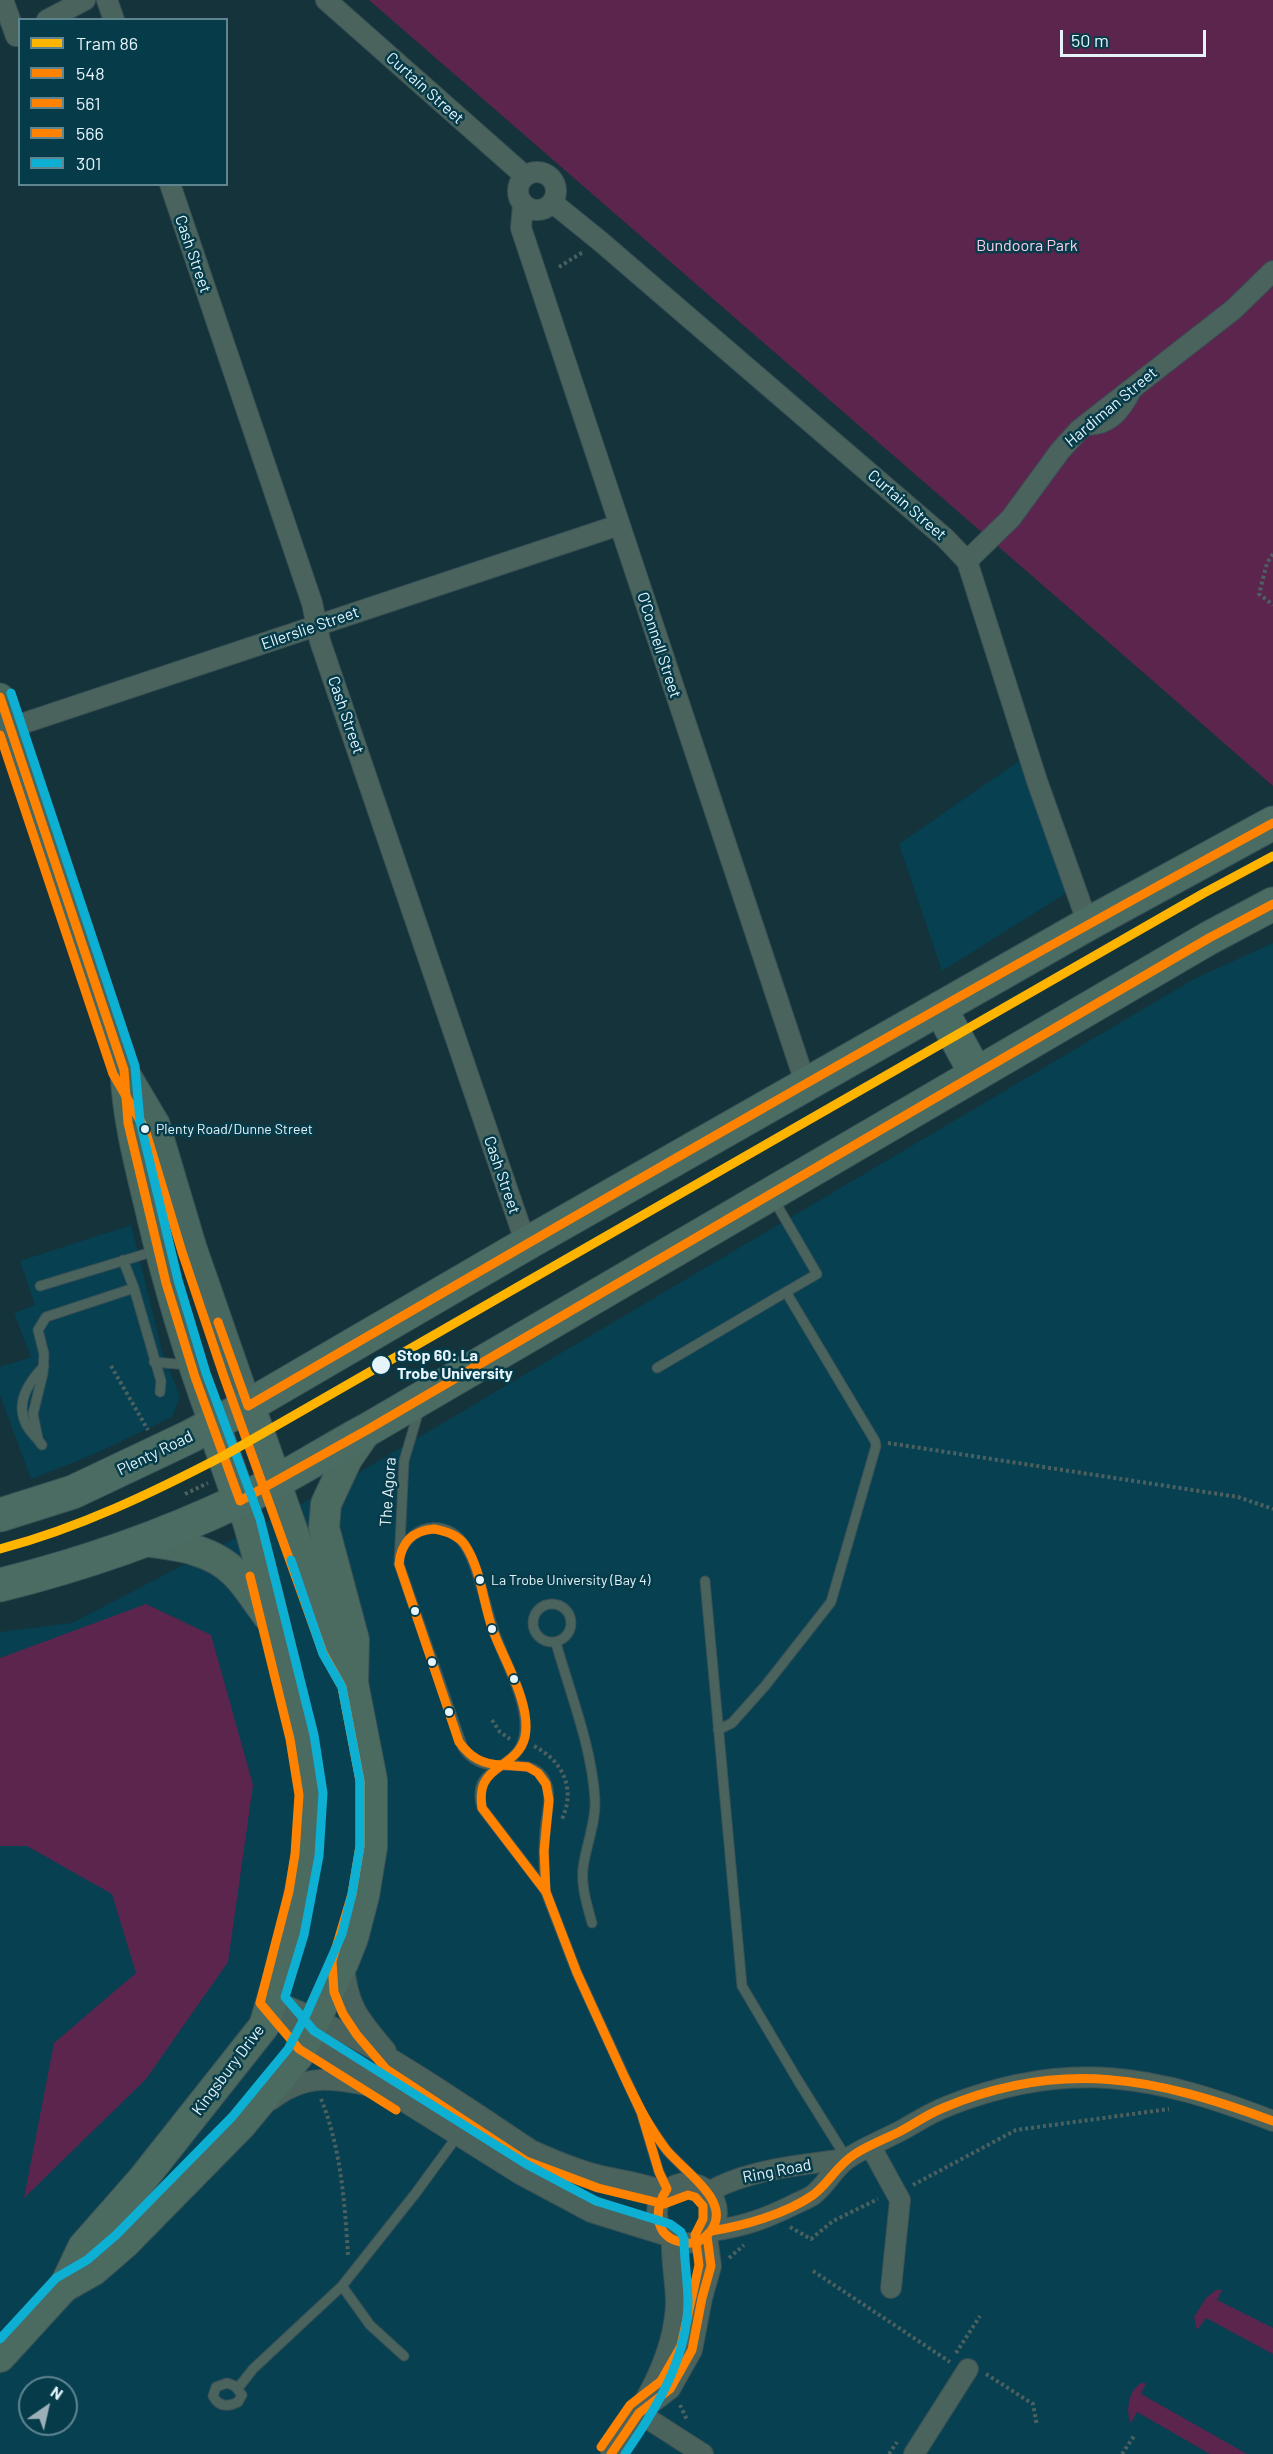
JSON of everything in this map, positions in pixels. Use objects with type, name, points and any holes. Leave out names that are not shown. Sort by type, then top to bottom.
[{"type":"highway","name":"Plenty Road","points":[[0,1515],[73,1492],[248,1406],[806,1084],[1181,871],[1273,823]]},
{"type":"highway","points":[[0,1585],[46,1574],[143,1541],[240,1501],[367,1430],[1199,944],[1273,904]]},
{"type":"highway","points":[[940,1008],[976,1074]]},
{"type":"highway","points":[[248,1406],[275,1481]]},
{"type":"highway","points":[[213,1424],[240,1501]]},
{"type":"main road","points":[[0,697],[6,729],[124,1070],[156,1124],[193,1248],[248,1406]]},
{"type":"main road","points":[[124,1070],[128,1123],[157,1243],[191,1365],[213,1424]]},
{"type":"main road","points":[[157,1243],[178,1198]]},
{"type":"main road","points":[[191,1365],[200,1365],[203,1356],[186,1286],[193,1248]]},
{"type":"main road","points":[[353,1683],[354,1640],[324,1528],[326,1504],[335,1482],[347,1459],[367,1430]]},
{"type":"main road","name":"Kingsbury Drive","points":[[64,2287],[94,2270],[124,2244],[241,2125],[298,2056],[344,1961],[353,1938],[364,1896],[372,1838],[372,1780],[353,1683],[334,1649],[275,1481]]},
{"type":"main road","name":"Kingsbury Drive","points":[[0,2357],[64,2287],[83,2247],[142,2180],[253,2042],[264,2026],[272,2000],[301,1894],[308,1855],[310,1794],[302,1737],[250,1529],[240,1501]]},
{"type":"main road","points":[[143,1541],[176,1545],[208,1555],[223,1563],[237,1574],[275,1625]]},
{"type":"street","points":[[3,0],[12,38]]},
{"type":"street","points":[[51,18],[85,0]]},
{"type":"street","points":[[107,0],[113,18]]},
{"type":"street","name":"Curtain Street","points":[[326,0],[525,176]]},
{"type":"street","points":[[538,172],[551,177],[557,190],[553,204],[538,211],[523,205],[518,190],[525,176],[538,172]]},
{"type":"street","name":"Cash Street","points":[[171,186],[526,1244]]},
{"type":"street","name":"Curtain Street","points":[[553,204],[600,241],[945,538],[967,561],[1037,781],[1088,924]]},
{"type":"street","name":"O'Connell Street","points":[[523,205],[521,228],[806,1084]]},
{"type":"street","name":"Hardiman Street","points":[[967,561],[1011,518],[1060,451],[1079,430],[1234,309],[1273,271]]},
{"type":"street","name":"Ellerslie Street","points":[[6,729],[619,525]]},
{"type":"street","points":[[344,1961],[346,1989],[354,2008],[367,2028],[394,2060]]},
{"type":"street","points":[[272,2000],[312,2029],[385,2089],[458,2136],[591,2212],[669,2237],[687,2244],[701,2240],[709,2233],[717,2215],[714,2199],[707,2190],[686,2182],[666,2190],[658,2202],[656,2213],[659,2225],[669,2237],[675,2273],[676,2305],[671,2341],[639,2413],[611,2454]]},
{"type":"street","points":[[312,2029],[394,2060],[531,2150],[600,2176],[666,2190]]},
{"type":"street","name":"Ring Road","points":[[709,2233],[742,2227],[813,2195],[847,2159],[945,2106],[997,2089],[1042,2079],[1073,2076],[1115,2078],[1185,2090],[1224,2101],[1273,2121]]},
{"type":"street","points":[[241,2125],[288,2087],[335,2078],[385,2089]]},
{"type":"street","points":[[871,2146],[900,2200],[891,2288]]},
{"type":"street","name":"Ring Road","points":[[707,2190],[739,2178],[847,2159]]},
{"type":"street","points":[[639,2413],[670,2389],[692,2350],[711,2266],[709,2233]]},
{"type":"street","points":[[671,2341],[692,2350]]},
{"type":"street","points":[[914,2454],[964,2364]]},
{"type":"street","points":[[639,2413],[703,2454]]},
{"type":"lane","points":[[657,1368],[817,1274],[771,1194]]},
{"type":"lane","points":[[40,1286],[123,1260],[157,1243]]},
{"type":"lane","points":[[123,1260],[134,1287],[161,1381],[160,1392]]},
{"type":"lane","points":[[40,1442],[27,1425],[22,1401],[27,1385],[44,1366],[44,1354],[38,1335],[46,1317],[134,1287]]},
{"type":"lane","points":[[718,1730],[732,1723],[746,1708],[831,1602],[876,1446],[876,1441],[786,1292]]},
{"type":"lane","points":[[154,1362],[191,1365]]},
{"type":"lane","name":"The Agora","points":[[423,1396],[404,1461],[399,1557],[401,1569],[459,1742],[465,1751],[479,1762],[521,1765],[532,1769],[540,1775],[547,1786],[549,1799],[544,1851],[545,1890]]},
{"type":"lane","name":"The Agora","points":[[399,1557],[410,1539],[429,1528],[449,1531],[465,1545],[493,1629],[521,1702],[525,1726],[523,1743]]},
{"type":"lane","points":[[705,1581],[742,1986],[796,2079],[847,2159]]},
{"type":"lane","points":[[548,1604],[565,1609],[571,1620],[566,1637],[556,1643],[542,1640],[532,1624],[536,1611],[548,1604]]},
{"type":"lane","points":[[556,1643],[591,1765],[595,1801],[583,1877],[592,1923]]},
{"type":"lane","points":[[523,1743],[516,1755],[488,1775],[482,1783],[480,1796],[482,1808],[545,1890],[577,1973],[641,2112],[666,2190]]},
{"type":"lane","points":[[238,2388],[253,2369],[342,2286],[475,2112]]},
{"type":"lane","points":[[641,2112],[667,2151],[707,2190]]},
{"type":"lane","points":[[342,2286],[370,2325],[404,2356]]},
{"type":"path","points":[[559,267],[584,251]]},
{"type":"path","points":[[1273,554],[1267,563],[1259,594],[1273,605]]},
{"type":"path","points":[[111,1366],[149,1431]]},
{"type":"path","points":[[876,1441],[1238,1497],[1273,1509]]},
{"type":"path","points":[[185,1494],[209,1482]]},
{"type":"path","points":[[492,1720],[506,1737],[535,1746],[551,1756],[561,1768],[567,1783],[567,1809],[558,1826]]},
{"type":"path","points":[[317,2081],[332,2130],[345,2213],[348,2261],[342,2286]]},
{"type":"path","points":[[813,2271],[1033,2404],[1037,2426]]},
{"type":"path","points":[[1122,2454],[1134,2436]]},
{"type":"shaded area","points":[[1019,761],[1068,892],[942,971],[899,844]]},
{"type":"shaded area","points":[[1273,943],[1273,2454],[0,2454],[0,1632],[72,1623],[343,1482],[1194,979]]},
{"type":"shaded area","points":[[131,1225],[162,1351],[180,1397],[172,1417],[92,1455],[31,1479],[0,1395],[0,1367],[31,1357],[14,1313],[35,1305],[20,1261]]},
{"type":"green space","name":"Bundoora Park","points":[[369,0],[1273,0],[1273,786],[1160,687]]},
{"type":"green space","points":[[146,1604],[211,1635],[253,1785],[228,1962],[146,2079],[24,2198],[54,2043],[136,1973],[112,1894],[27,1846],[0,1846],[0,1658]]},
{"type":"green space","points":[[1216,2290],[1222,2290],[1217,2300],[1273,2328],[1273,2354],[1206,2318],[1197,2330],[1194,2317],[1206,2298]]},
{"type":"green space","points":[[1142,2383],[1146,2383],[1141,2394],[1247,2454],[1210,2454],[1137,2412],[1131,2423],[1128,2412],[1129,2400],[1134,2390]]},
{"type":"tram line","name":"86","points":[[0,1549],[87,1520],[170,1483],[225,1455],[1204,893],[1273,856]]},
{"type":"transit line","name":"301","points":[[11,693],[135,1066],[140,1121],[178,1280],[206,1373],[260,1519],[314,1735],[323,1793],[319,1856],[304,1935],[285,1997],[314,2031],[526,2164],[596,2201],[670,2224],[681,2232],[684,2239],[688,2303],[682,2344],[668,2383],[625,2454]]},
{"type":"transit line","name":"566","points":[[0,697],[124,1070],[128,1123],[166,1283],[195,1377],[240,1501],[367,1430],[1209,938],[1273,904]]},
{"type":"transit line","name":"561","points":[[0,735],[113,1074],[145,1129],[182,1252],[224,1377],[323,1653],[342,1687],[360,1781],[360,1846],[352,1894],[332,1961],[334,1992],[343,2014],[357,2035],[386,2069],[526,2161],[598,2188],[664,2204],[688,2195],[695,2197],[703,2206],[703,2219],[695,2235],[699,2265],[681,2346],[661,2381],[630,2405],[601,2447]]},
{"type":"transit line","name":"566","points":[[218,1322],[248,1406],[887,1038],[1273,823]]},
{"type":"transit line","name":"548","points":[[434,1529],[455,1536],[465,1545],[470,1554],[475,1564],[492,1628],[521,1696],[526,1724],[524,1742],[519,1750],[502,1765],[478,1759],[459,1742],[399,1564],[402,1550],[409,1539],[420,1532],[434,1529]]},
{"type":"transit line","name":"301","points":[[0,2339],[56,2278],[87,2260],[116,2235],[232,2117],[288,2049],[307,2013],[342,1934],[360,1846],[360,1781],[342,1687],[323,1654],[291,1560]]},
{"type":"transit line","name":"561","points":[[250,1576],[290,1739],[299,1795],[295,1854],[289,1891],[260,2003],[299,2049],[396,2110]]},
{"type":"transit line","name":"548","points":[[502,1765],[528,1767],[538,1773],[546,1784],[549,1800],[544,1851],[546,1892]]},
{"type":"transit line","name":"548","points":[[502,1765],[484,1783],[481,1794],[482,1808],[546,1892]]},
{"type":"transit line","name":"548","points":[[546,1892],[577,1973]]},
{"type":"transit line","name":"548","points":[[546,1892],[577,1973]]},
{"type":"transit line","name":"548","points":[[577,1973],[624,2076]]},
{"type":"transit line","name":"548","points":[[577,1973],[624,2076]]},
{"type":"transit line","name":"548","points":[[624,2076],[659,2140],[711,2197],[716,2209],[716,2220],[710,2232],[694,2243],[676,2241],[668,2237],[659,2224],[659,2207],[667,2189],[659,2172],[641,2112],[624,2076]]},
{"type":"transit line","name":"548","points":[[711,2231],[764,2218],[802,2202],[819,2190],[843,2163],[855,2154],[937,2110],[987,2092],[1028,2083],[1069,2079],[1109,2080],[1149,2085],[1189,2094],[1273,2121]]},
{"type":"transit line","name":"548","points":[[611,2454],[639,2413],[670,2389],[692,2350],[711,2266],[707,2236]]},
{"type":"place","name":"Plenty Road/Dunne Street","points":[[145,1129]]},
{"type":"place","name":"Stop 60: La Trobe University","points":[[381,1365]]},
{"type":"place","name":"La Trobe University (Bay 4)","points":[[480,1580]]}]
